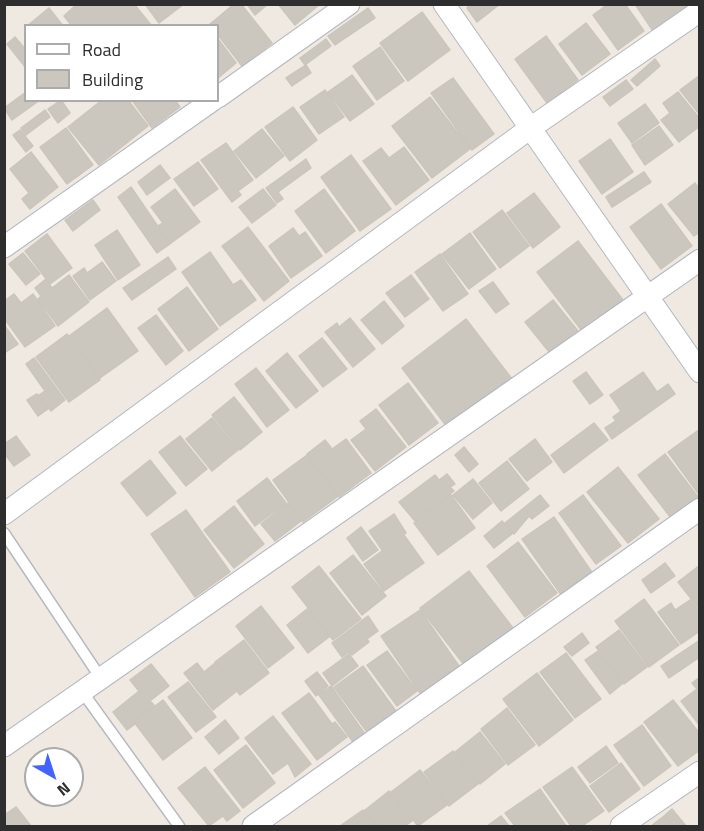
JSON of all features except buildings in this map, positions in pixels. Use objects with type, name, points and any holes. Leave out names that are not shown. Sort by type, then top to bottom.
[{"type":"street","points":[[219,96],[349,4]]},
{"type":"street","points":[[444,4],[699,372]]},
{"type":"street","points":[[4,514],[529,129],[699,11]]},
{"type":"street","points":[[4,247],[210,102]]},
{"type":"street","points":[[4,746],[699,260]]},
{"type":"street","points":[[253,826],[699,509]]},
{"type":"street","points":[[621,826],[699,772]]},
{"type":"lane","points":[[4,534],[100,677]]},
{"type":"lane","points":[[81,690],[179,826]]}]
